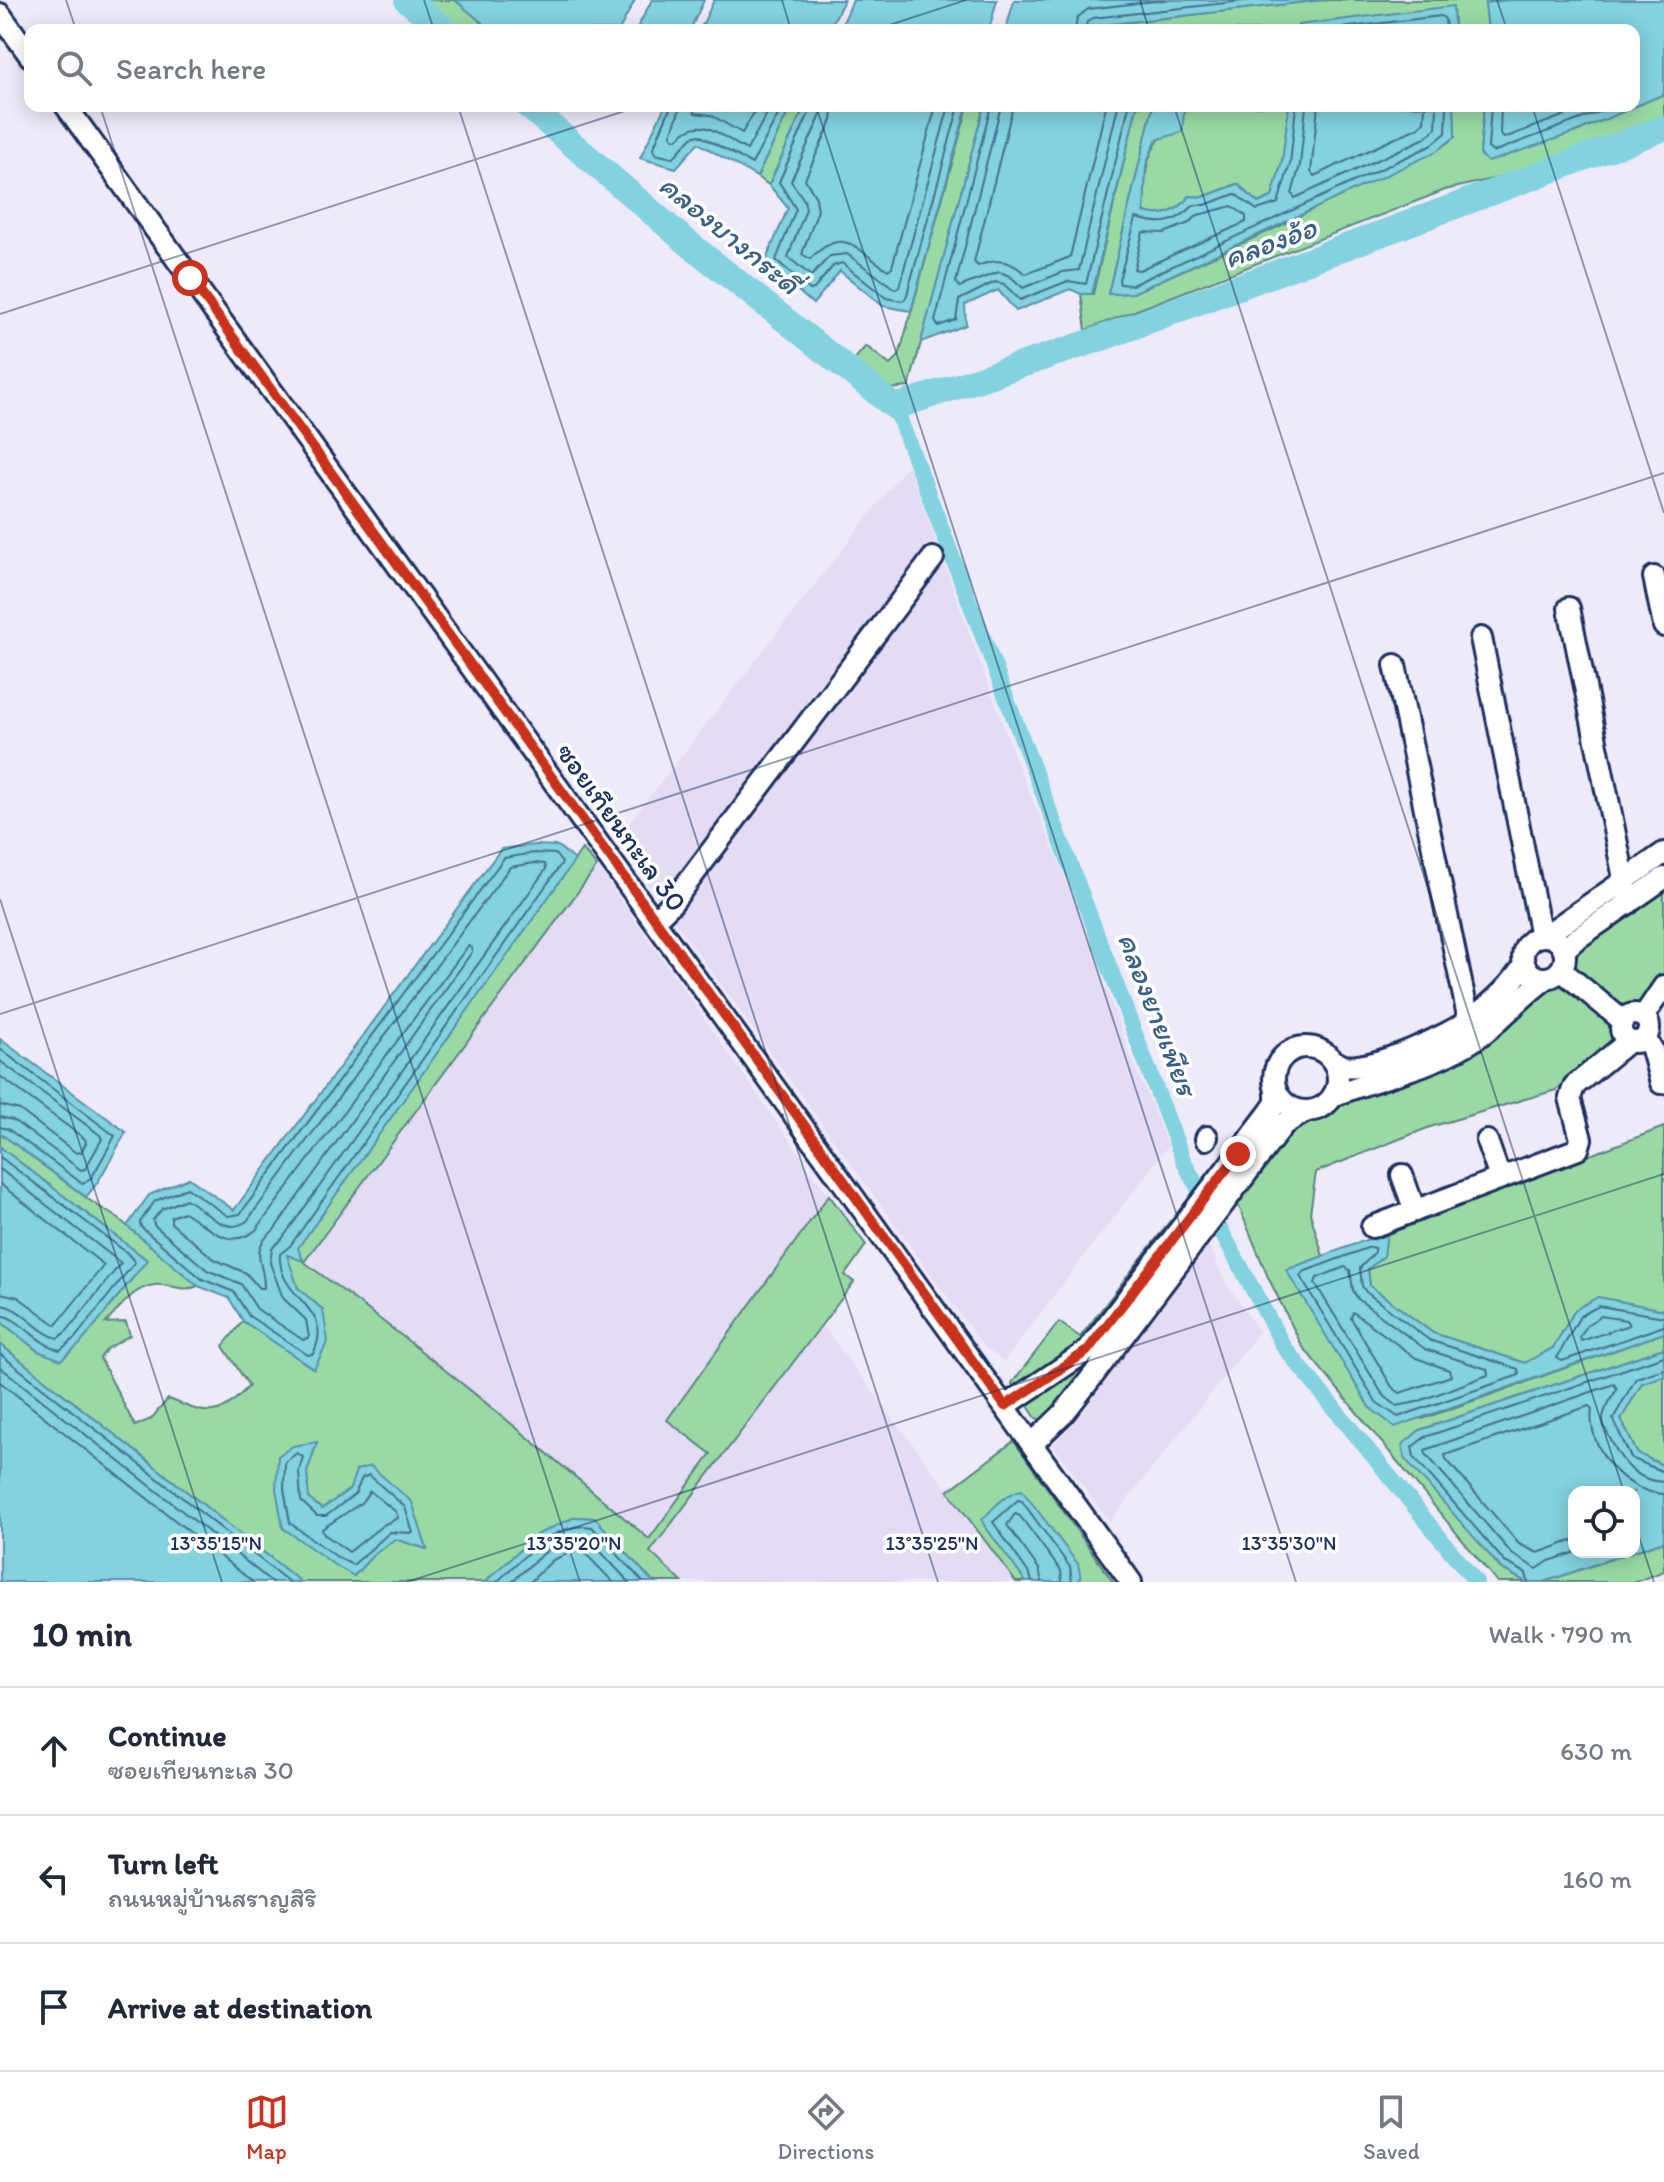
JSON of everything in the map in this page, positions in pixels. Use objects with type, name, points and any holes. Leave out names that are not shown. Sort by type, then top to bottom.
[{"type":"street","points":[[0,14],[24,48]]},
{"type":"street","name":"ซอยเทียนทะเล 30","points":[[70,112],[1131,1582]]},
{"type":"street","points":[[655,920],[672,903],[933,558]]},
{"type":"street","points":[[1654,577],[1664,626]]},
{"type":"street","points":[[1569,608],[1629,903]]},
{"type":"street","points":[[1481,638],[1543,935]]},
{"type":"street","points":[[1395,665],[1470,1031]]},
{"type":"street","points":[[1032,1444],[1063,1414],[1096,1372],[1154,1279],[1229,1181],[1284,1124],[1307,1111],[1320,1108],[1333,1096],[1436,1059],[1470,1031],[1517,976],[1524,965],[1527,944],[1664,853]]},
{"type":"street","points":[[1229,1181],[1276,1103],[1275,1070],[1287,1053],[1296,1049],[1316,1048],[1333,1061],[1346,1066],[1366,1064],[1402,1053],[1450,1032],[1470,1031],[1496,1024],[1557,966],[1575,940],[1664,878]]},
{"type":"street","points":[[1543,935],[1559,941],[1557,966]]},
{"type":"street","points":[[1524,965],[1533,975],[1557,966]]},
{"type":"street","points":[[1557,966],[1635,1029],[1652,1049],[1661,1083]]},
{"type":"street","points":[[1372,1227],[1578,1149],[1581,1139],[1570,1098],[1574,1086],[1635,1029],[1664,986]]},
{"type":"street","points":[[1333,1061],[1338,1082],[1333,1096]]},
{"type":"street","points":[[1276,1090],[1289,1106],[1307,1111]]},
{"type":"street","points":[[1487,1141],[1500,1178]]},
{"type":"street","points":[[1402,1175],[1415,1211]]},
{"type":"street","points":[[1005,1406],[1087,1351],[1154,1279]]},
{"type":"street","points":[[1076,1359],[1086,1358],[1093,1362],[1096,1372]]},
{"type":"shaded area","points":[[908,465],[1015,758],[1077,905],[1129,1052],[1168,1146],[1004,1361],[984,1347],[616,840]]},
{"type":"shaded area","points":[[597,866],[866,1245],[649,1539],[514,1425],[379,1317],[303,1261]]},
{"type":"shaded area","points":[[1206,1240],[1225,1281],[1259,1332],[1110,1522],[1053,1445],[1084,1411]]},
{"type":"shaded area","points":[[822,1325],[1017,1582],[682,1582],[650,1553]]},
{"type":"green space","points":[[425,0],[455,0],[484,24],[451,24]]},
{"type":"green space","points":[[1323,0],[1508,0],[1485,3],[1487,24],[1454,24],[1453,7],[1314,24],[1112,24]]},
{"type":"green space","points":[[1664,94],[1664,118],[1509,175],[1445,190],[1086,330],[1081,294],[1093,294],[1136,112],[1152,112],[1108,294],[1133,293],[1280,226],[1455,137],[1454,112],[1483,112],[1480,153],[1573,133],[1622,112],[1640,112],[1640,104]]},
{"type":"green space","points":[[788,112],[802,112],[769,185],[757,177]]},
{"type":"green space","points":[[966,112],[982,112],[909,387],[888,389],[853,361],[866,346],[890,365],[899,356]]},
{"type":"green space","points":[[1288,112],[1282,162],[1272,197],[1258,203],[1237,184],[1203,197],[1190,196],[1169,212],[1144,212],[1145,179],[1154,147],[1184,113]]},
{"type":"green space","points":[[582,849],[597,866],[304,1262],[479,1397],[649,1539],[711,1454],[667,1420],[829,1195],[866,1245],[845,1275],[854,1282],[650,1552],[682,1582],[653,1582],[595,1518],[575,1517],[536,1535],[485,1582],[301,1582],[0,1344],[0,1321],[38,1351],[80,1344],[147,1260],[0,1147],[0,1133],[119,1219],[198,1286],[187,1289],[161,1285],[147,1287],[128,1299],[106,1323],[126,1322],[130,1335],[107,1349],[100,1358],[135,1426],[151,1419],[168,1399],[212,1411],[229,1405],[238,1397],[249,1386],[223,1346],[243,1321],[314,1369],[323,1310],[298,1288],[286,1254],[303,1260],[297,1248]],"holes":[[[317,1442],[307,1472],[308,1499],[322,1509],[350,1489],[426,1549],[395,1539],[372,1556],[354,1576],[283,1528]]]},
{"type":"green space","points":[[1664,887],[1664,978],[1643,1007],[1632,1007],[1613,1021],[1618,1042],[1556,1090],[1430,1127],[1316,1172],[1310,1213],[1323,1256],[1287,1270],[1422,1419],[1664,1333],[1664,1348],[1420,1430],[1403,1445],[1500,1568],[1526,1582],[1497,1582],[1302,1346],[1268,1277],[1237,1202],[1293,1123],[1313,1123],[1328,1118],[1351,1092],[1556,980],[1567,970],[1573,952]]},
{"type":"green space","points":[[1664,1127],[1664,1310],[1598,1297],[1575,1310],[1553,1348],[1525,1363],[1433,1333],[1370,1286],[1368,1269],[1384,1256],[1387,1232]]},
{"type":"green space","points":[[1170,1221],[1174,1224],[1076,1349],[1015,1389],[1012,1383],[1059,1322],[1080,1337]]},
{"type":"green space","points":[[1082,1364],[1088,1371],[1069,1397],[1041,1420],[1036,1418],[1026,1403]]},
{"type":"green space","points":[[1664,1376],[1664,1466],[1637,1453],[1621,1419],[1642,1383]]},
{"type":"green space","points":[[1014,1441],[1113,1582],[1016,1582],[948,1491]]},
{"type":"green space","points":[[1664,1541],[1664,1571],[1635,1582],[1544,1582],[1614,1558],[1640,1558],[1640,1549]]},
{"type":"water","points":[[455,0],[635,0],[622,24],[484,24]]},
{"type":"water","points":[[652,0],[704,0],[693,24],[639,24]]},
{"type":"water","points":[[714,0],[844,0],[832,24],[703,24]]},
{"type":"water","points":[[853,0],[997,0],[991,24],[843,24]]},
{"type":"water","points":[[1014,0],[1323,0],[1112,24],[1008,24]]},
{"type":"water","points":[[1508,0],[1664,0],[1664,94],[1640,104],[1640,24],[1487,24],[1485,3]]},
{"type":"water","points":[[1453,6],[1454,24],[1306,24]]},
{"type":"water","points":[[662,112],[788,112],[757,177],[698,143],[676,168],[640,158]]},
{"type":"water","points":[[802,112],[965,112],[911,311],[883,306],[840,271],[813,304],[765,262],[788,208],[769,185]]},
{"type":"water","points":[[982,112],[1136,112],[1092,294],[1081,294],[1070,289],[1016,311],[998,290],[965,305],[966,325],[921,342]]},
{"type":"water","points":[[1152,112],[1184,113],[1182,132],[1156,140],[1146,165],[1144,212],[1151,214],[1169,212],[1190,196],[1203,197],[1238,184],[1258,203],[1272,197],[1282,162],[1288,112],[1454,112],[1455,137],[1434,153],[1133,293],[1108,294]]},
{"type":"water","points":[[1484,112],[1622,112],[1573,133],[1488,162],[1480,154]]},
{"type":"water","points":[[558,846],[575,860],[298,1248],[303,1261],[287,1255],[298,1288],[323,1310],[328,1341],[314,1369],[243,1321],[229,1298],[198,1286],[127,1226],[149,1195],[189,1178],[234,1210],[501,849]]},
{"type":"water","points":[[0,1039],[126,1132],[86,1197],[0,1133]]},
{"type":"water","points":[[0,1147],[147,1260],[80,1344],[61,1360],[38,1351],[0,1321]]},
{"type":"water","points":[[1387,1232],[1384,1256],[1368,1269],[1370,1286],[1433,1333],[1525,1363],[1553,1348],[1575,1310],[1598,1297],[1664,1310],[1664,1333],[1395,1427],[1370,1408],[1286,1270]]},
{"type":"water","points":[[0,1344],[15,1356],[301,1582],[0,1582]]},
{"type":"water","points":[[1664,1348],[1664,1376],[1642,1383],[1621,1419],[1637,1453],[1664,1466],[1664,1541],[1640,1549],[1640,1486],[1568,1486],[1568,1558],[1614,1558],[1544,1582],[1526,1582],[1501,1568],[1406,1460],[1402,1445],[1420,1430]]},
{"type":"water","points":[[317,1442],[307,1472],[309,1499],[322,1509],[350,1489],[356,1470],[371,1466],[412,1502],[427,1549],[395,1539],[372,1556],[354,1576],[283,1528],[276,1489],[278,1456],[293,1446]]},
{"type":"water","points":[[1022,1490],[1078,1564],[1081,1578],[1077,1582],[1026,1582],[984,1525],[982,1520],[995,1506]]},
{"type":"water","points":[[575,1517],[595,1518],[653,1582],[485,1582],[536,1535]]},
{"type":"waterway","name":"คลองบางกระดี่","points":[[407,0],[437,24]]},
{"type":"waterway","name":"คลองอ้อ","points":[[535,112],[683,239],[895,407],[1102,338],[1664,128]]},
{"type":"waterway","name":"คลองยายเพียร","points":[[895,407],[1184,1162],[1284,1347],[1476,1582]]},
{"type":"route","points":[[190,278],[1005,1406],[1087,1351],[1238,1154]]}]
